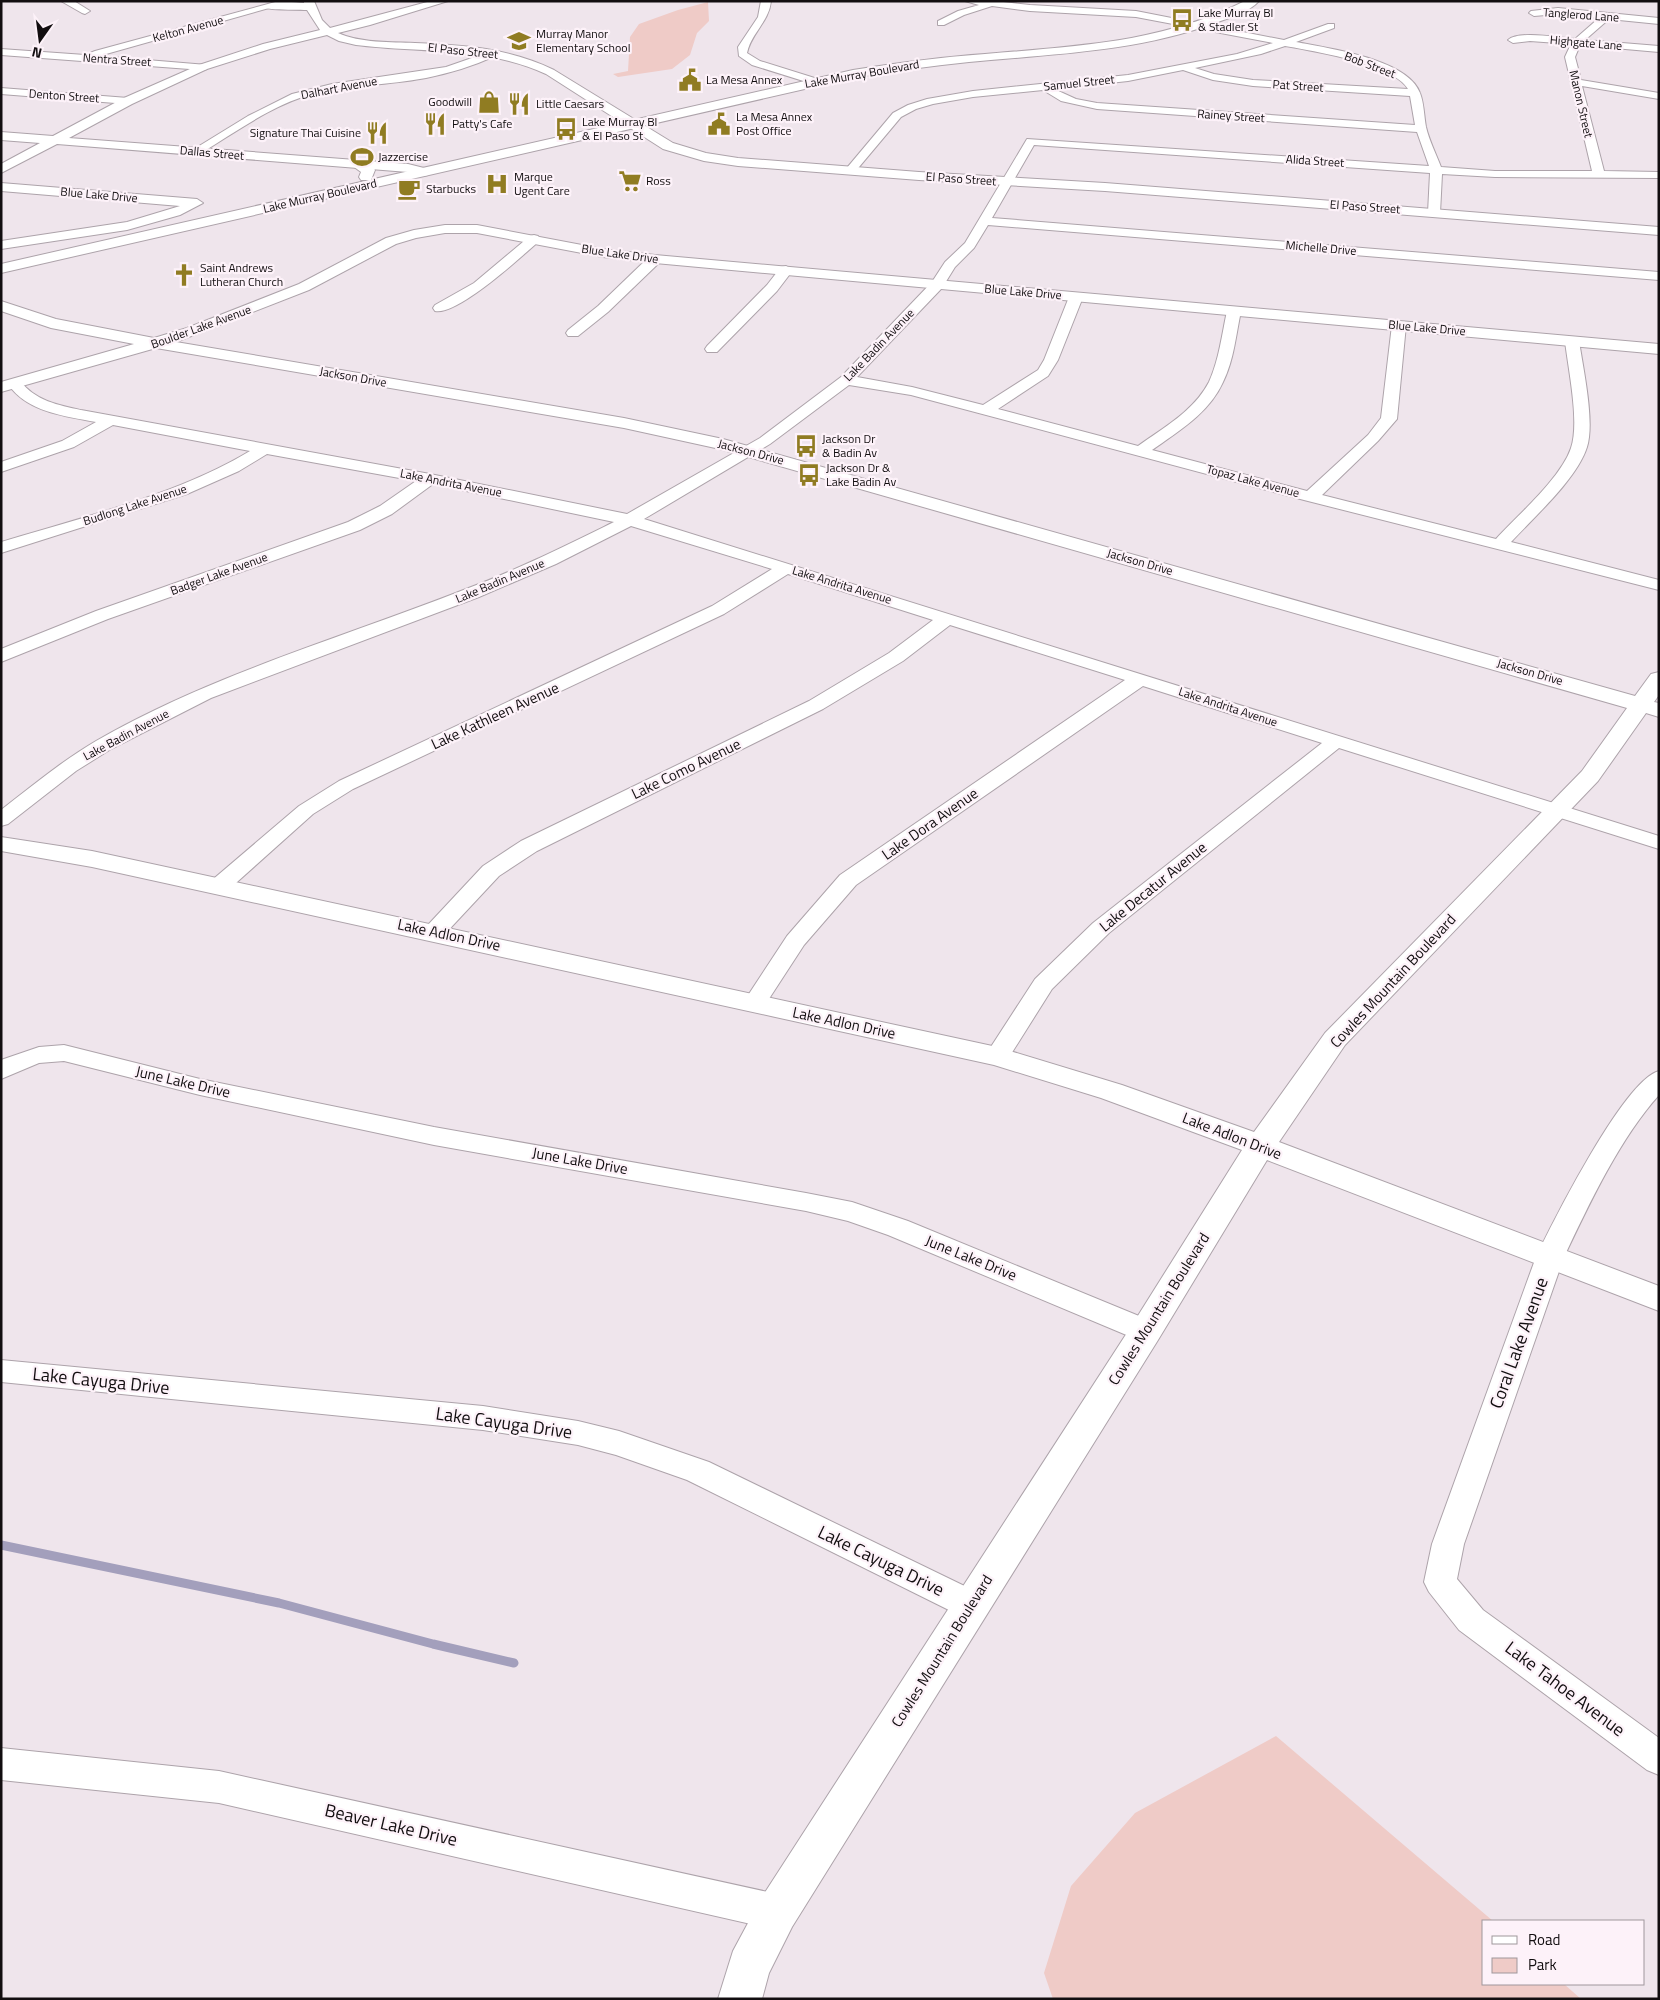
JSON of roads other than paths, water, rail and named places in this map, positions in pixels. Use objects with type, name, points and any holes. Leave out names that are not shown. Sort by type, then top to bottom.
[{"type":"main road","points":[[1,169],[128,101],[202,67],[267,46],[443,1]]},
{"type":"main road","name":"Lake Murray Boulevard","points":[[1,269],[423,172],[804,78],[896,61],[1102,41],[1182,23],[1198,18],[1232,1]]},
{"type":"main road","name":"Lake Murray Boulevard","points":[[1,260],[366,177],[861,72],[917,64],[1119,44],[1214,22],[1254,1]]},
{"type":"main road","points":[[269,7],[310,4]]},
{"type":"main road","name":"El Paso Street","points":[[310,4],[315,20],[335,36],[522,59],[540,66],[668,146],[704,157],[738,162],[850,171],[1434,212],[1659,231]]},
{"type":"main road","points":[[327,31],[356,22],[412,10]]},
{"type":"main road","points":[[315,20],[335,23],[356,22]]},
{"type":"main road","name":"Dallas Street","points":[[1,136],[408,168],[423,172]]},
{"type":"main road","points":[[357,164],[368,170],[366,177]]},
{"type":"main road","name":"Blue Lake Drive","points":[[391,241],[424,232],[456,229],[482,230],[534,238],[603,254],[1234,312],[1659,348]]},
{"type":"main road","name":"Boulder Lake Avenue","points":[[8,385],[154,344],[244,312],[304,286],[391,241]]},
{"type":"main road","name":"Jackson Drive","points":[[1,294],[10,295],[69,316],[176,336],[601,407],[757,446],[1653,695]]},
{"type":"main road","name":"Jackson Drive","points":[[1,306],[51,323],[154,344],[757,446]]},
{"type":"main road","name":"Cowles Mountain Boulevard","points":[[740,1999],[749,1967],[776,1912],[1146,1332],[1260,1146],[1335,1039],[1590,776],[1653,695]]},
{"type":"main road","name":"Lake Adlon Drive","points":[[1,844],[92,859],[997,1056],[1109,1090],[1659,1298]]},
{"type":"street","points":[[65,1],[85,11]]},
{"type":"street","name":"Kelton Avenue","points":[[87,58],[98,53],[290,1]]},
{"type":"street","points":[[766,1],[767,9],[763,18],[742,47],[742,54],[756,62],[817,82]]},
{"type":"street","name":"Bob Street","points":[[969,1],[1030,8],[1136,14],[1284,44],[1334,52],[1370,62],[1405,79],[1416,93]]},
{"type":"street","points":[[941,23],[961,13],[994,3]]},
{"type":"street","name":"Tanglerod Lane","points":[[1534,13],[1558,11],[1659,21]]},
{"type":"street","points":[[1577,42],[1607,16]]},
{"type":"street","name":"Samuel Street","points":[[850,171],[897,115],[912,107],[952,97],[1128,78],[1238,58],[1284,44],[1331,26]]},
{"type":"street","name":"Highgate Lane","points":[[1514,40],[1530,38],[1659,49]]},
{"type":"street","name":"Manon Street","points":[[1577,42],[1570,57],[1599,176]]},
{"type":"street","name":"Nentra Street","points":[[1,52],[202,67]]},
{"type":"street","name":"Dalhart Avenue","points":[[197,151],[289,98],[336,86],[446,70],[470,64],[492,54]]},
{"type":"street","name":"Pat Street","points":[[1182,68],[1213,77],[1237,81],[1416,93]]},
{"type":"street","points":[[1577,82],[1659,96]]},
{"type":"street","name":"Rainey Street","points":[[1044,86],[1061,98],[1097,106],[1422,130]]},
{"type":"street","name":"Denton Street","points":[[1,91],[128,101]]},
{"type":"street","points":[[1416,93],[1422,130],[1436,170],[1434,212]]},
{"type":"street","name":"Alida Street","points":[[1031,141],[1495,174],[1659,175]]},
{"type":"street","name":"Lake Badin Avenue","points":[[1,820],[69,767],[104,745],[204,694],[473,593],[550,560],[630,520],[757,446],[846,380],[937,285],[950,265],[970,245],[1031,141]]},
{"type":"street","name":"Blue Lake Drive","points":[[1,187],[196,203],[178,212],[94,232],[1,245]]},
{"type":"street","name":"Michelle Drive","points":[[984,221],[1659,276]]},
{"type":"street","points":[[440,308],[479,286],[534,238]]},
{"type":"street","points":[[573,333],[603,309],[655,259]]},
{"type":"street","points":[[712,348],[772,288],[786,270]]},
{"type":"street","points":[[985,411],[1043,373],[1051,360],[1076,297]]},
{"type":"street","points":[[1140,452],[1195,410],[1211,391],[1217,380],[1234,312]]},
{"type":"street","points":[[1310,496],[1374,438],[1389,419],[1399,326]]},
{"type":"street","points":[[1499,545],[1565,472],[1579,448],[1581,430],[1572,341]]},
{"type":"street","name":"Topaz Lake Avenue","points":[[846,380],[912,391],[1659,586]]},
{"type":"street","name":"Lake Andrita Avenue","points":[[8,385],[40,404],[81,415],[430,479],[630,520],[1659,843]]},
{"type":"street","points":[[1,467],[68,444],[111,420]]},
{"type":"street","name":"Budlong Lake Avenue","points":[[1,548],[181,491],[226,472],[264,449]]},
{"type":"street","name":"Badger Lake Avenue","points":[[1,656],[102,614],[354,526],[386,510],[430,479]]},
{"type":"street","name":"Lake Kathleen Avenue","points":[[218,886],[306,810],[346,785],[718,610],[786,568]]},
{"type":"street","name":"Lake Como Avenue","points":[[434,932],[491,871],[528,846],[816,705],[896,657],[947,618]]},
{"type":"street","name":"Lake Dora Avenue","points":[[755,1003],[795,941],[848,880],[1140,679]]},
{"type":"street","name":"Lake Decatur Avenue","points":[[997,1056],[1042,984],[1101,928],[1335,742]]},
{"type":"street","name":"June Lake Drive","points":[[1,1071],[18,1061],[47,1052],[64,1053],[200,1087],[434,1136],[830,1206],[898,1228],[1146,1332]]},
{"type":"street","name":"Coral Lake Avenue","points":[[1471,1620],[1440,1582],[1448,1544],[1550,1257],[1572,1212],[1630,1111],[1659,1079]]},
{"type":"street","name":"Lake Cayuga Drive","points":[[1,1371],[483,1418],[578,1433],[619,1443],[698,1471],[971,1605]]},
{"type":"street","name":"Lake Tahoe Avenue","points":[[1471,1620],[1659,1759]]},
{"type":"street","name":"Beaver Lake Drive","points":[[1,1764],[219,1786],[776,1912]]},
{"type":"waterway","points":[[1,1545],[279,1603],[433,1644],[514,1663]]},
{"type":"place","name":"Lake Murray Bl & Stadler St","points":[[1182,20]]},
{"type":"place","name":"Murray Manor Elementary School","points":[[519,41]]},
{"type":"place","name":"La Mesa Annex","points":[[690,80]]},
{"type":"place","name":"Goodwill","points":[[489,102]]},
{"type":"place","name":"Little Caesars","points":[[519,104]]},
{"type":"place","name":"Patty's Cafe","points":[[435,124]]},
{"type":"place","name":"La Mesa Annex Post Office","points":[[719,124]]},
{"type":"place","name":"Lake Murray Bl & El Paso St","points":[[566,129]]},
{"type":"place","name":"Signature Thai Cuisine","points":[[377,133]]},
{"type":"place","name":"Jazzercise","points":[[362,157]]},
{"type":"place","name":"Ross","points":[[630,181]]},
{"type":"place","name":"Marque Ugent Care","points":[[497,184]]},
{"type":"place","name":"Starbucks","points":[[409,189]]},
{"type":"place","name":"Saint Andrews Lutheran Church","points":[[184,275]]},
{"type":"place","name":"Jackson Dr & Badin Av","points":[[806,446]]},
{"type":"place","name":"Jackson Dr & Lake Badin Av","points":[[809,475]]}]
